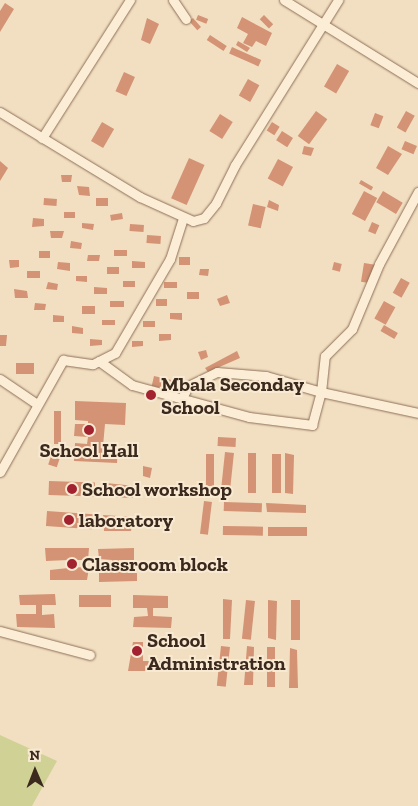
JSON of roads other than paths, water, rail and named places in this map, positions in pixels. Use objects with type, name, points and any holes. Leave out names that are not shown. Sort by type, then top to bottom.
[{"type":"street","points":[[42,138],[130,0]]},
{"type":"street","points":[[173,0],[186,19]]},
{"type":"street","points":[[284,0],[325,23],[418,83]]},
{"type":"street","points":[[0,112],[183,218],[193,221],[204,218],[216,204],[235,165],[338,0]]},
{"type":"street","points":[[98,360],[132,384],[249,417],[312,425],[321,392],[325,356],[352,329],[379,264],[418,192]]},
{"type":"street","points":[[0,472],[63,360],[86,364],[115,353],[170,259],[183,218]]},
{"type":"street","points":[[182,398],[188,386],[217,372],[266,376],[321,392],[418,413]]},
{"type":"street","points":[[0,379],[37,404]]},
{"type":"street","points":[[0,631],[90,655]]},
{"type":"place","name":"Mbala Seconday School","points":[[151,395]]},
{"type":"place","name":"School Hall","points":[[89,430]]},
{"type":"place","name":"School workshop","points":[[72,489]]},
{"type":"place","name":"laboratory","points":[[69,520]]},
{"type":"place","name":"Classroom block","points":[[72,564]]},
{"type":"place","name":"School Administration","points":[[137,651]]}]
